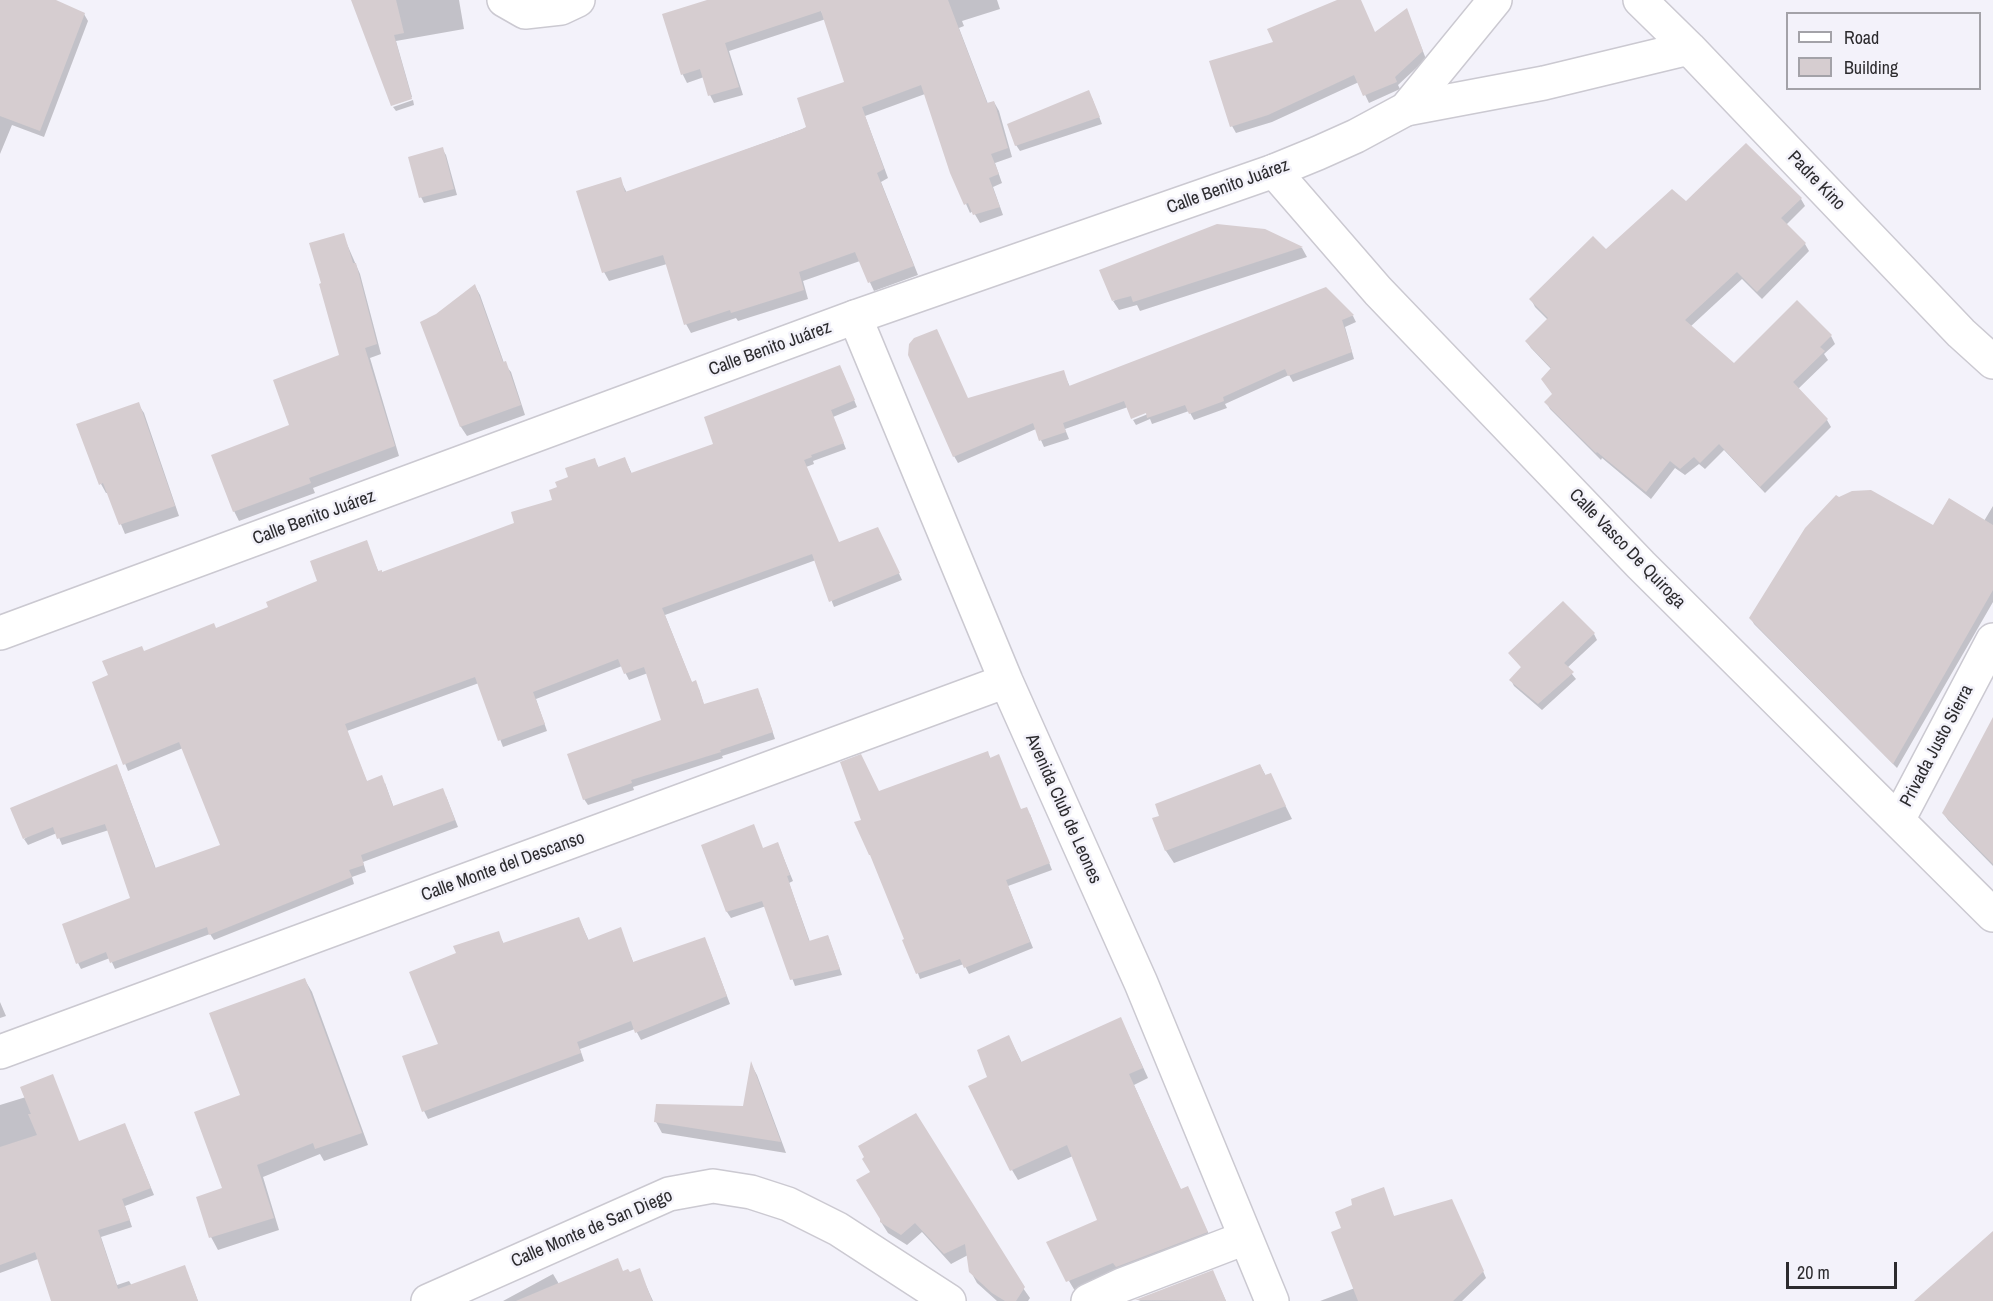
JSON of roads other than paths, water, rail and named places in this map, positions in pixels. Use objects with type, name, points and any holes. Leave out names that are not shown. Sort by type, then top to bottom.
[{"type":"street","points":[[504,0],[525,12],[561,8],[578,0]]},
{"type":"street","name":"Calle Benito Juárez","points":[[0,633],[855,317],[1274,171],[1356,136],[1406,109],[1495,0]]},
{"type":"street","name":"Padre Kino","points":[[1640,0],[1689,48],[1961,333],[1993,362]]},
{"type":"street","points":[[1406,109],[1544,83],[1689,48]]},
{"type":"street","name":"Calle Vasco De Quiroga","points":[[1274,171],[1378,291],[1641,565],[1993,915]]},
{"type":"street","name":"Avenida Club de Leones","points":[[855,317],[1006,681],[1142,983],[1272,1301]]},
{"type":"street","name":"Privada Justo Sierra","points":[[1898,819],[1993,640]]},
{"type":"street","name":"Calle Monte del Descanso","points":[[0,1052],[1006,681]]},
{"type":"street","name":"Calle Monte de San Diego","points":[[428,1301],[669,1194],[712,1186],[751,1192],[788,1204],[838,1229],[949,1301]]},
{"type":"street","points":[[1088,1301],[1122,1285],[1245,1238]]}]
